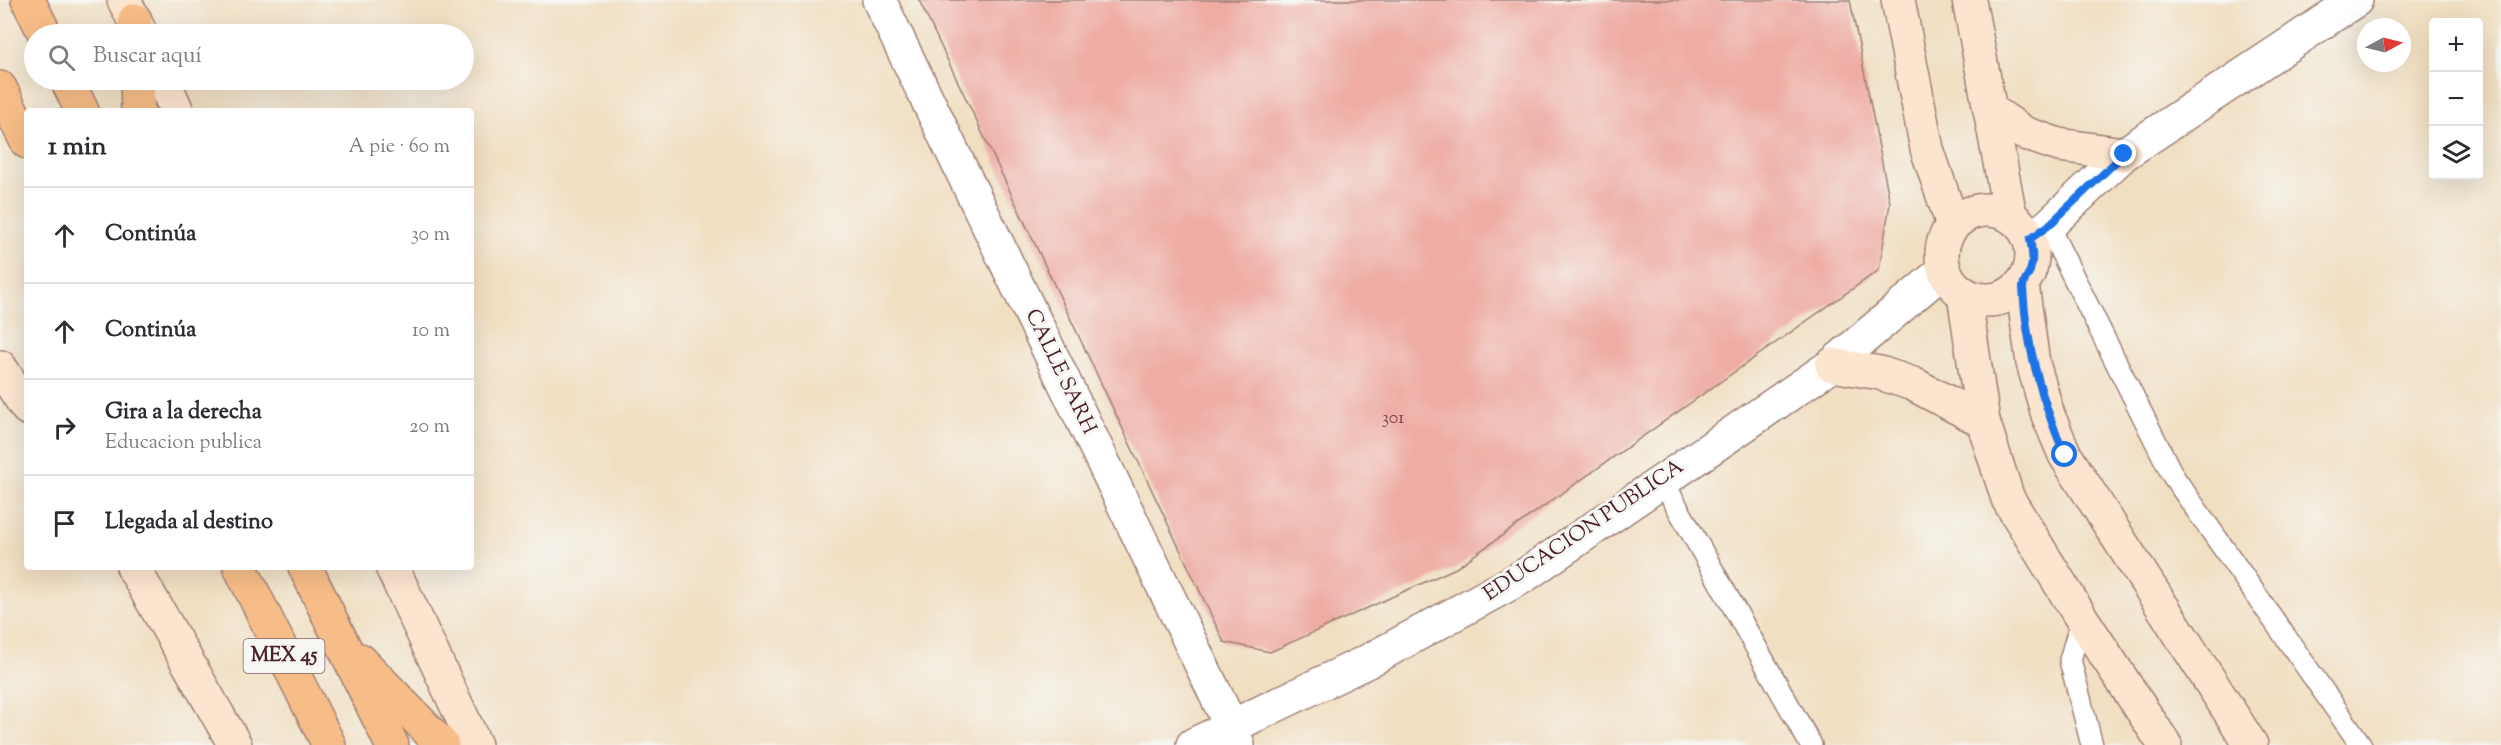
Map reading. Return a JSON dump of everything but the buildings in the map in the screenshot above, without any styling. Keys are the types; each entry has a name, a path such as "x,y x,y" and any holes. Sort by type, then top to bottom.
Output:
{"main road":[{"path":"28,0 40,24"},
{"path":"1898,0 1927,150 1953,225"},
{"path":"1954,282 1979,300 1995,300 2010,294 2022,285 2032,262 2030,226 1992,111 1969,0"},
{"path":"0,88 24,136"},
{"path":"72,90 81,108"},
{"path":"137,90 138,108"},
{"path":"168,90 176,108"},
{"path":"1992,111 2024,133 2059,145 2124,154"},
{"path":"2030,226 1995,210 1980,209 1964,214 1953,225 1945,239 1942,254 1954,282 1983,421 2008,499 2082,619 2165,745"},
{"path":"2022,285 2033,363 2048,415 2065,455 2251,745"},
{"path":"1832,365 1880,373 1913,384 1983,421"},
{"path":"0,367 24,403"},
{"path":"135,570 236,745"},
{"name":"MEX 45","path":"241,570 328,745"},
{"name":"MEX 45","path":"306,570 392,745"},
{"path":"393,570 475,745"},
{"path":"339,637 442,745"}],"street":[{"name":"CALLE SARH","path":"879,0 1234,735"},
{"path":"2030,226 2124,154 2356,0"},
{"name":"EDUCACION PUBLICA","path":"1193,745 1234,735 1524,576 1954,282"}],"lane":[{"path":"2030,226 2173,476 2361,745"},
{"path":"1662,480 1811,745"},
{"path":"2082,619 2070,660 2092,745"}],"route":[{"path":"2065,455 2048,415 2033,363 2022,285 2030,270 2033,255 2030,239 2048,226 2124,154"}]}
